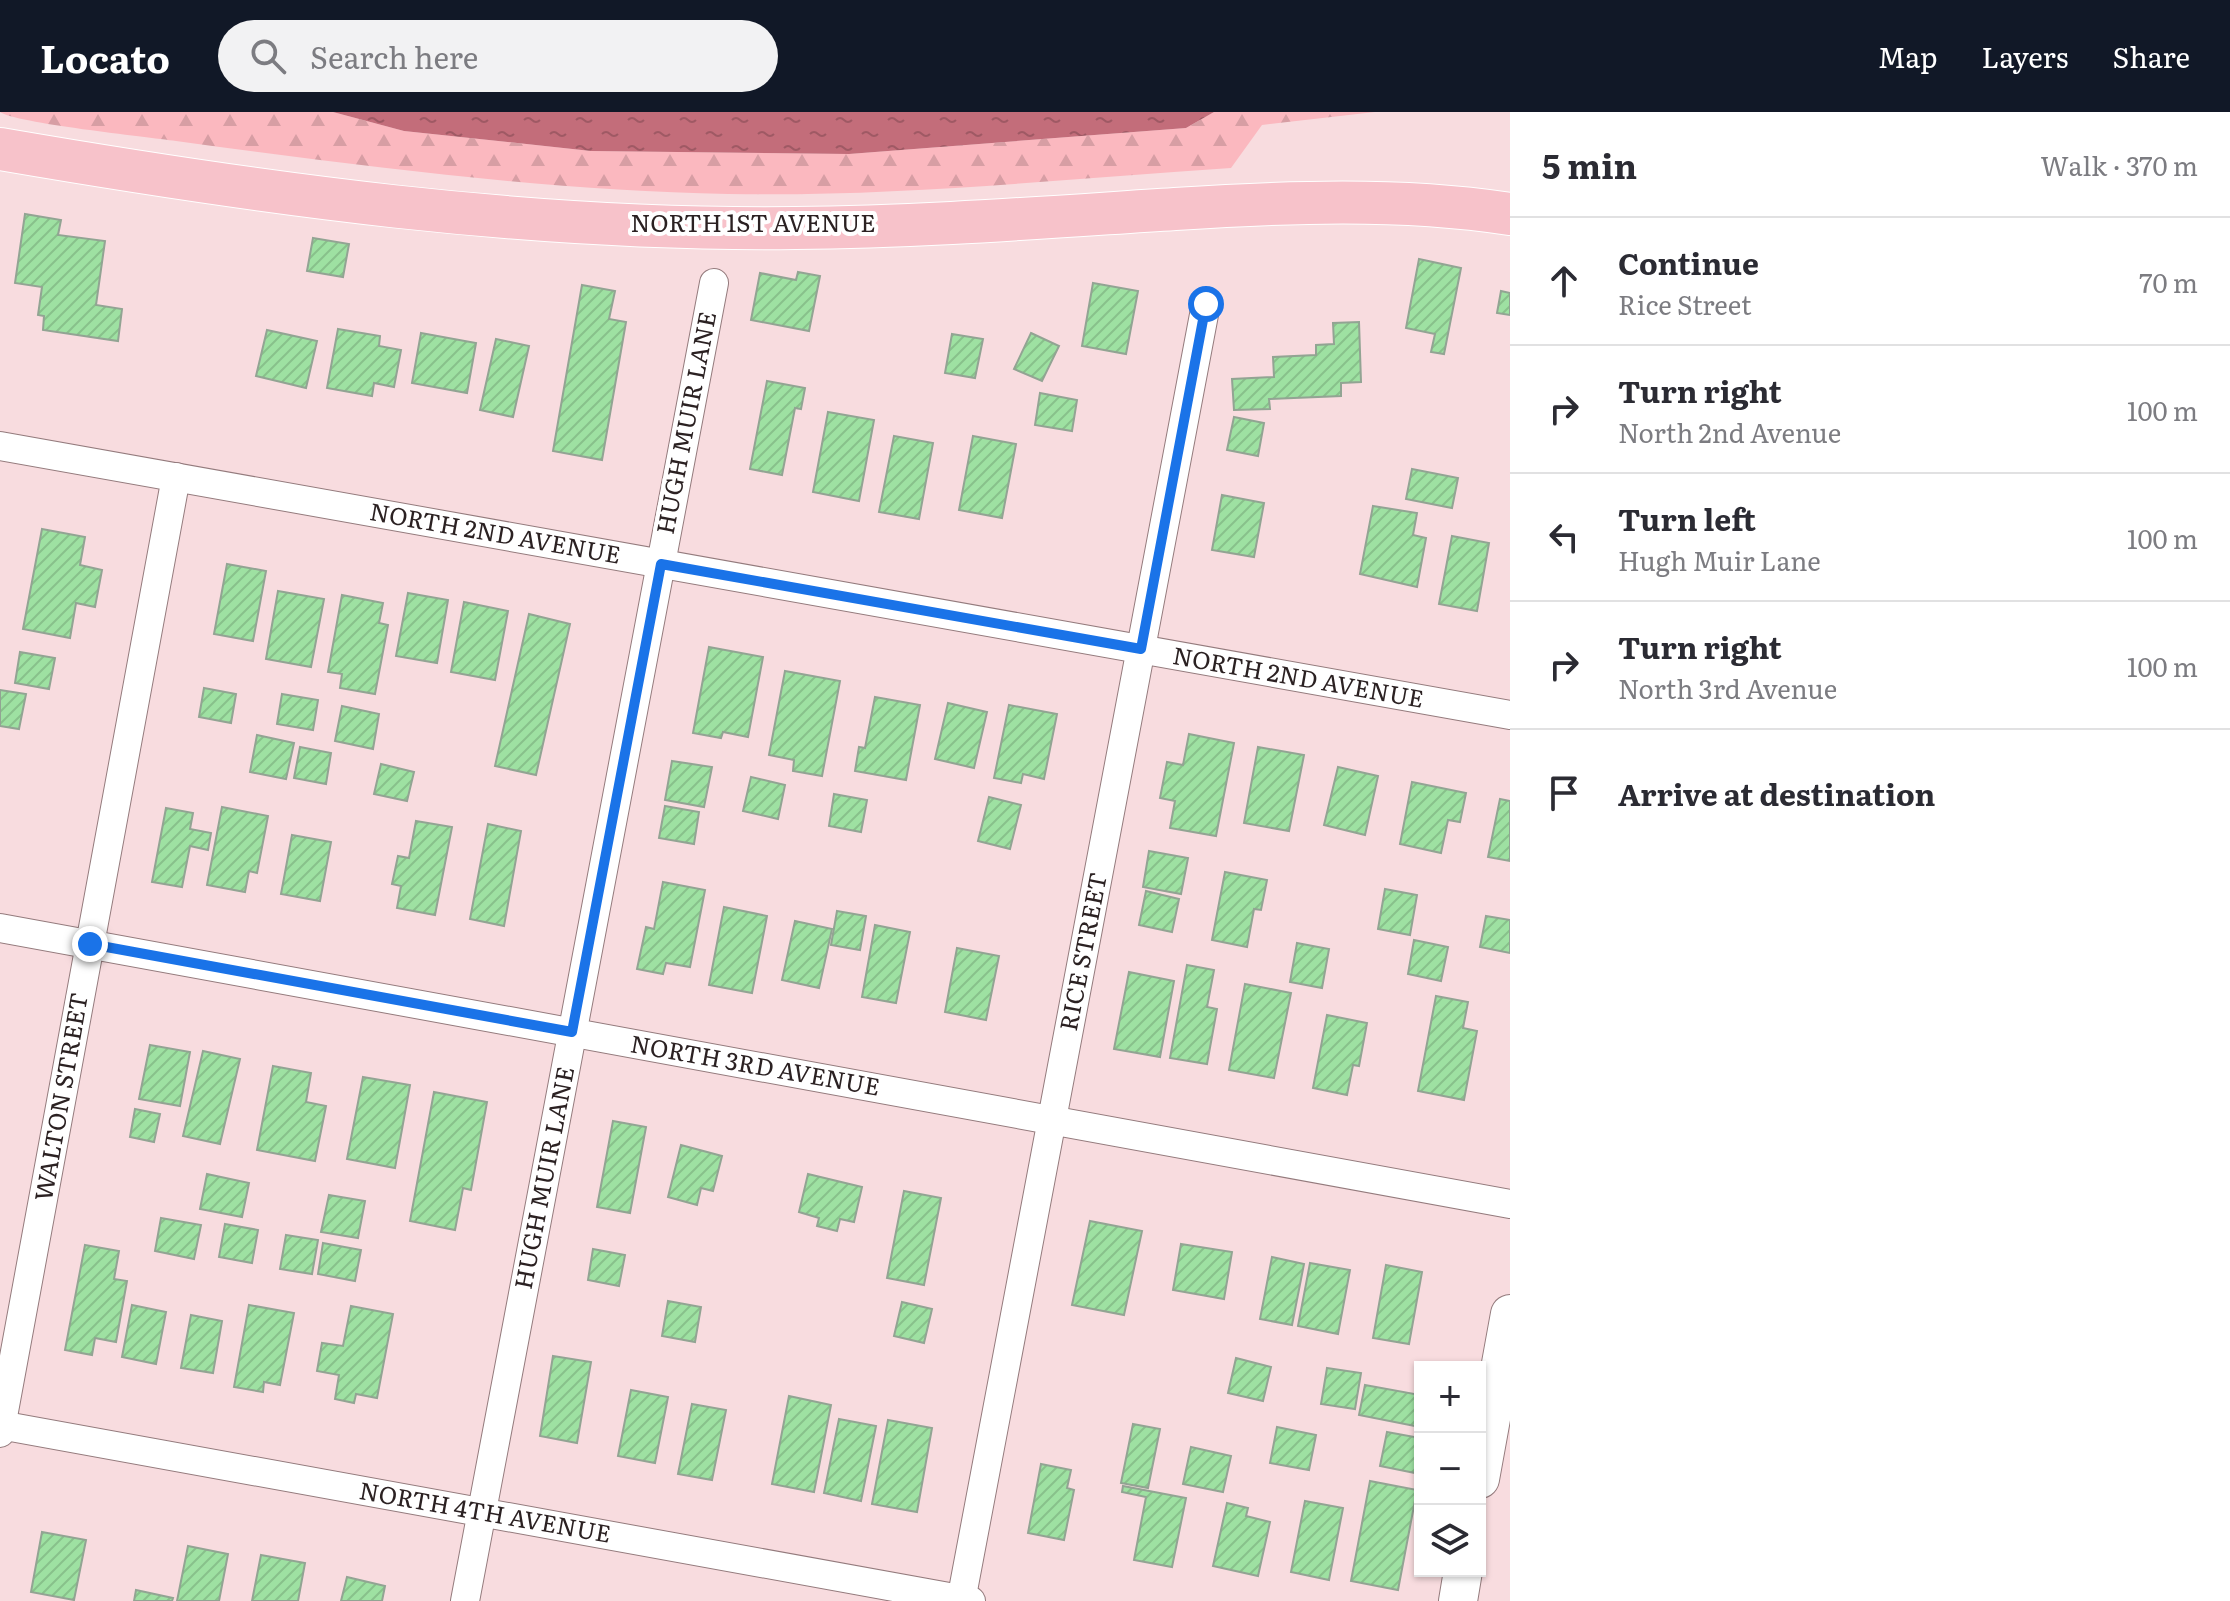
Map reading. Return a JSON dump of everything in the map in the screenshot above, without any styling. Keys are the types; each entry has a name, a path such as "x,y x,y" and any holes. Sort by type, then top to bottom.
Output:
{"main road":[{"name":"NORTH 1ST AVENUE","path":"0,149 340,200 515,218 681,228 828,227 1298,202 1510,214"},
{"path":"1486,1446 1510,1314"},
{"path":"1458,1601 1462,1577"}],"street":[{"name":"HUGH MUIR LANE","path":"465,1601 714,283"},
{"name":"RICE STREET","path":"964,1600 1206,304"},
{"name":"NORTH 2ND AVENUE","path":"0,446 1510,715"},
{"name":"WALTON STREET","path":"0,1427 176,477"},
{"name":"NORTH 3RD AVENUE","path":"0,928 1510,1204"},
{"name":"NORTH 4TH AVENUE","path":"0,1427 964,1600"}],"green space":[{"path":"0,112 333,112 404,131 591,151 849,154 1186,128 1214,112 1375,112 1262,125 1231,168 854,193 728,194 589,188 451,175 83,129 30,121"}],"water":[{"path":"333,112 1214,112 1186,128 849,154 591,151 404,131"}],"building":[{"path":"25,214 61,220 58,235 105,241 96,305 122,309 118,341 43,330 44,316 38,315 42,287 15,283"},
{"path":"313,238 349,244 343,277 307,271"},
{"path":"1419,259 1461,268 1444,354 1431,352 1435,334 1406,328"},
{"path":"798,272 820,276 809,331 751,320 760,273 796,280"},
{"path":"1093,283 1138,291 1126,354 1082,346"},
{"path":"582,285 615,291 609,319 626,322 602,460 553,451"},
{"path":"1501,291 1510,293 1510,315 1497,313"},
{"path":"1359,322 1361,382 1341,383 1341,396 1269,399 1270,409 1234,410 1232,379 1274,377 1273,357 1316,355 1316,345 1334,344 1333,323"},
{"path":"338,329 380,336 379,346 401,350 394,387 374,383 372,396 327,388"},
{"path":"267,330 317,341 306,388 256,376"},
{"path":"421,333 476,343 467,393 412,383"},
{"path":"1031,333 1059,346 1042,381 1014,369"},
{"path":"952,334 983,339 975,378 945,373"},
{"path":"496,339 529,346 513,417 480,410"},
{"path":"767,381 805,388 801,409 795,408 782,475 750,469"},
{"path":"1040,393 1077,400 1072,431 1035,425"},
{"path":"828,412 874,420 859,501 813,492"},
{"path":"1234,417 1264,423 1258,456 1227,450"},
{"path":"894,436 933,443 919,519 879,512"},
{"path":"973,436 1016,444 1002,518 959,510"},
{"path":"1412,469 1458,478 1452,508 1406,499"},
{"path":"1222,495 1264,503 1254,557 1212,550"},
{"path":"1373,506 1417,513 1413,535 1426,538 1417,587 1360,574"},
{"path":"42,529 85,537 80,565 102,570 95,607 76,603 70,638 23,629"},
{"path":"1452,536 1489,543 1477,611 1439,604"},
{"path":"227,564 266,571 253,641 214,634"},
{"path":"278,591 324,599 311,667 266,659"},
{"path":"408,593 448,600 437,663 396,656"},
{"path":"342,595 383,603 379,623 388,625 375,694 340,688 342,674 328,672"},
{"path":"464,602 508,611 495,680 451,672"},
{"path":"529,614 570,624 536,775 495,766"},
{"path":"709,647 763,657 748,737 723,732 721,738 693,733"},
{"path":"20,652 55,658 49,689 15,683"},
{"path":"785,671 840,681 822,776 793,771 794,760 769,755"},
{"path":"204,688 236,694 231,723 199,717"},
{"path":"0,690 26,694 19,729 0,726"},
{"path":"282,694 318,700 313,730 277,724"},
{"path":"875,697 920,705 906,780 855,771 859,747 865,748"},
{"path":"948,703 987,712 974,768 935,759"},
{"path":"1009,705 1057,714 1044,779 1023,774 1021,783 994,778"},
{"path":"342,706 379,714 373,749 335,741"},
{"path":"1189,734 1234,743 1216,836 1170,828 1175,801 1160,798 1167,762 1183,765"},
{"path":"257,735 294,743 286,779 250,772"},
{"path":"300,747 331,753 326,784 294,778"},
{"path":"1258,747 1304,755 1289,831 1244,823"},
{"path":"672,761 712,767 704,807 665,800"},
{"path":"381,764 414,772 407,801 374,794"},
{"path":"1338,767 1378,776 1365,835 1324,825"},
{"path":"751,777 785,785 778,819 743,811"},
{"path":"1412,782 1466,793 1460,822 1448,820 1441,853 1400,844"},
{"path":"834,794 867,800 861,832 829,826"},
{"path":"989,797 1021,805 1010,849 978,841"},
{"path":"1500,799 1510,801 1510,861 1488,857"},
{"path":"665,806 699,812 694,844 659,838"},
{"path":"222,807 268,816 257,873 249,871 245,892 207,885"},
{"path":"166,808 193,813 190,829 211,833 208,850 190,846 182,887 152,882"},
{"path":"416,821 452,827 435,915 397,908 401,886 392,884 398,856 409,858"},
{"path":"488,824 521,831 504,926 470,919"},
{"path":"292,835 331,842 320,901 281,894"},
{"path":"1149,851 1188,858 1181,894 1143,887"},
{"path":"1225,872 1267,880 1261,910 1254,909 1247,947 1212,940"},
{"path":"663,882 705,890 690,967 666,963 663,974 637,969 646,927 654,929"},
{"path":"1385,889 1417,895 1410,935 1378,929"},
{"path":"1146,891 1179,899 1172,932 1139,925"},
{"path":"724,907 767,916 752,993 709,985"},
{"path":"837,911 866,916 860,950 831,945"},
{"path":"1486,916 1510,920 1510,953 1480,947"},
{"path":"795,921 832,929 819,988 782,980"},
{"path":"875,925 910,932 896,1003 862,997"},
{"path":"1414,940 1448,947 1441,981 1408,974"},
{"path":"1297,943 1329,949 1322,988 1290,982"},
{"path":"957,948 999,956 986,1020 945,1012"},
{"path":"1187,965 1214,970 1207,1007 1217,1009 1207,1064 1170,1058"},
{"path":"1129,972 1174,981 1160,1057 1114,1049"},
{"path":"1245,984 1291,993 1274,1078 1229,1070"},
{"path":"1436,996 1468,1002 1463,1028 1477,1031 1464,1100 1418,1091"},
{"path":"1327,1015 1367,1023 1359,1066 1353,1065 1347,1095 1313,1088"},
{"path":"150,1045 190,1052 180,1106 139,1099"},
{"path":"203,1051 240,1059 220,1144 183,1136"},
{"path":"273,1066 311,1073 306,1102 326,1106 315,1161 257,1150"},
{"path":"363,1077 410,1085 395,1168 347,1159"},
{"path":"434,1092 487,1102 471,1190 463,1188 455,1230 410,1221"},
{"path":"135,1109 160,1114 154,1142 130,1137"},
{"path":"613,1121 646,1127 630,1213 597,1207"},
{"path":"681,1145 722,1156 713,1191 701,1188 697,1205 668,1197"},
{"path":"207,1174 249,1183 242,1217 200,1209"},
{"path":"808,1174 862,1187 854,1222 840,1219 837,1231 817,1226 819,1218 799,1212"},
{"path":"904,1191 941,1198 924,1285 887,1278"},
{"path":"329,1195 365,1201 358,1238 321,1232"},
{"path":"161,1218 201,1225 194,1259 155,1251"},
{"path":"1090,1221 1142,1231 1124,1315 1072,1305"},
{"path":"225,1224 258,1230 252,1263 219,1257"},
{"path":"286,1235 318,1240 312,1274 280,1269"},
{"path":"323,1243 361,1250 355,1281 318,1274"},
{"path":"1181,1244 1232,1252 1224,1299 1173,1290"},
{"path":"85,1245 119,1251 114,1279 127,1281 116,1342 95,1338 92,1355 65,1350"},
{"path":"593,1249 625,1255 619,1286 588,1280"},
{"path":"1272,1257 1304,1264 1292,1325 1260,1319"},
{"path":"1310,1263 1350,1270 1338,1334 1298,1326"},
{"path":"1386,1265 1422,1272 1409,1344 1373,1338"},
{"path":"668,1301 701,1307 695,1342 662,1336"},
{"path":"902,1302 932,1309 924,1343 894,1336"},
{"path":"132,1305 166,1312 156,1364 122,1357"},
{"path":"249,1305 294,1313 280,1385 264,1382 263,1392 234,1387"},
{"path":"351,1306 393,1314 377,1398 356,1394 354,1403 335,1399 339,1375 317,1371 322,1343 343,1346"},
{"path":"191,1315 222,1321 213,1373 181,1368"},
{"path":"553,1356 591,1362 577,1443 540,1436"},
{"path":"1236,1358 1271,1367 1263,1401 1228,1393"},
{"path":"1327,1368 1361,1373 1355,1409 1321,1404"},
{"path":"1365,1385 1414,1394 1414,1426 1359,1415"},
{"path":"631,1390 668,1397 655,1463 618,1456"},
{"path":"789,1396 831,1405 814,1492 772,1484"},
{"path":"692,1404 726,1410 712,1480 678,1474"},
{"path":"839,1419 876,1426 861,1501 824,1493"},
{"path":"888,1420 932,1428 917,1512 872,1504"},
{"path":"1133,1424 1160,1429 1148,1488 1121,1483"},
{"path":"1277,1427 1316,1435 1309,1470 1270,1463"},
{"path":"1387,1432 1414,1437 1414,1473 1380,1466"},
{"path":"1191,1447 1231,1456 1223,1492 1183,1484"},
{"path":"1041,1464 1071,1470 1067,1488 1074,1490 1064,1540 1028,1533"},
{"path":"1370,1481 1414,1489 1414,1506 1398,1590 1351,1581"},
{"path":"1123,1486 1186,1498 1172,1567 1134,1560 1146,1497 1122,1492"},
{"path":"1305,1501 1343,1508 1329,1580 1291,1572"},
{"path":"1227,1503 1248,1508 1246,1516 1270,1522 1258,1576 1213,1566"},
{"path":"42,1532 86,1540 74,1600 31,1592"},
{"path":"188,1546 228,1554 219,1601 177,1601"},
{"path":"261,1555 305,1563 298,1601 252,1601"},
{"path":"347,1577 385,1586 382,1601 341,1601"},
{"path":"136,1590 173,1598 172,1601 134,1601"}],"route":[{"path":"90,944 572,1032 661,564 1141,649 1206,304"}]}
